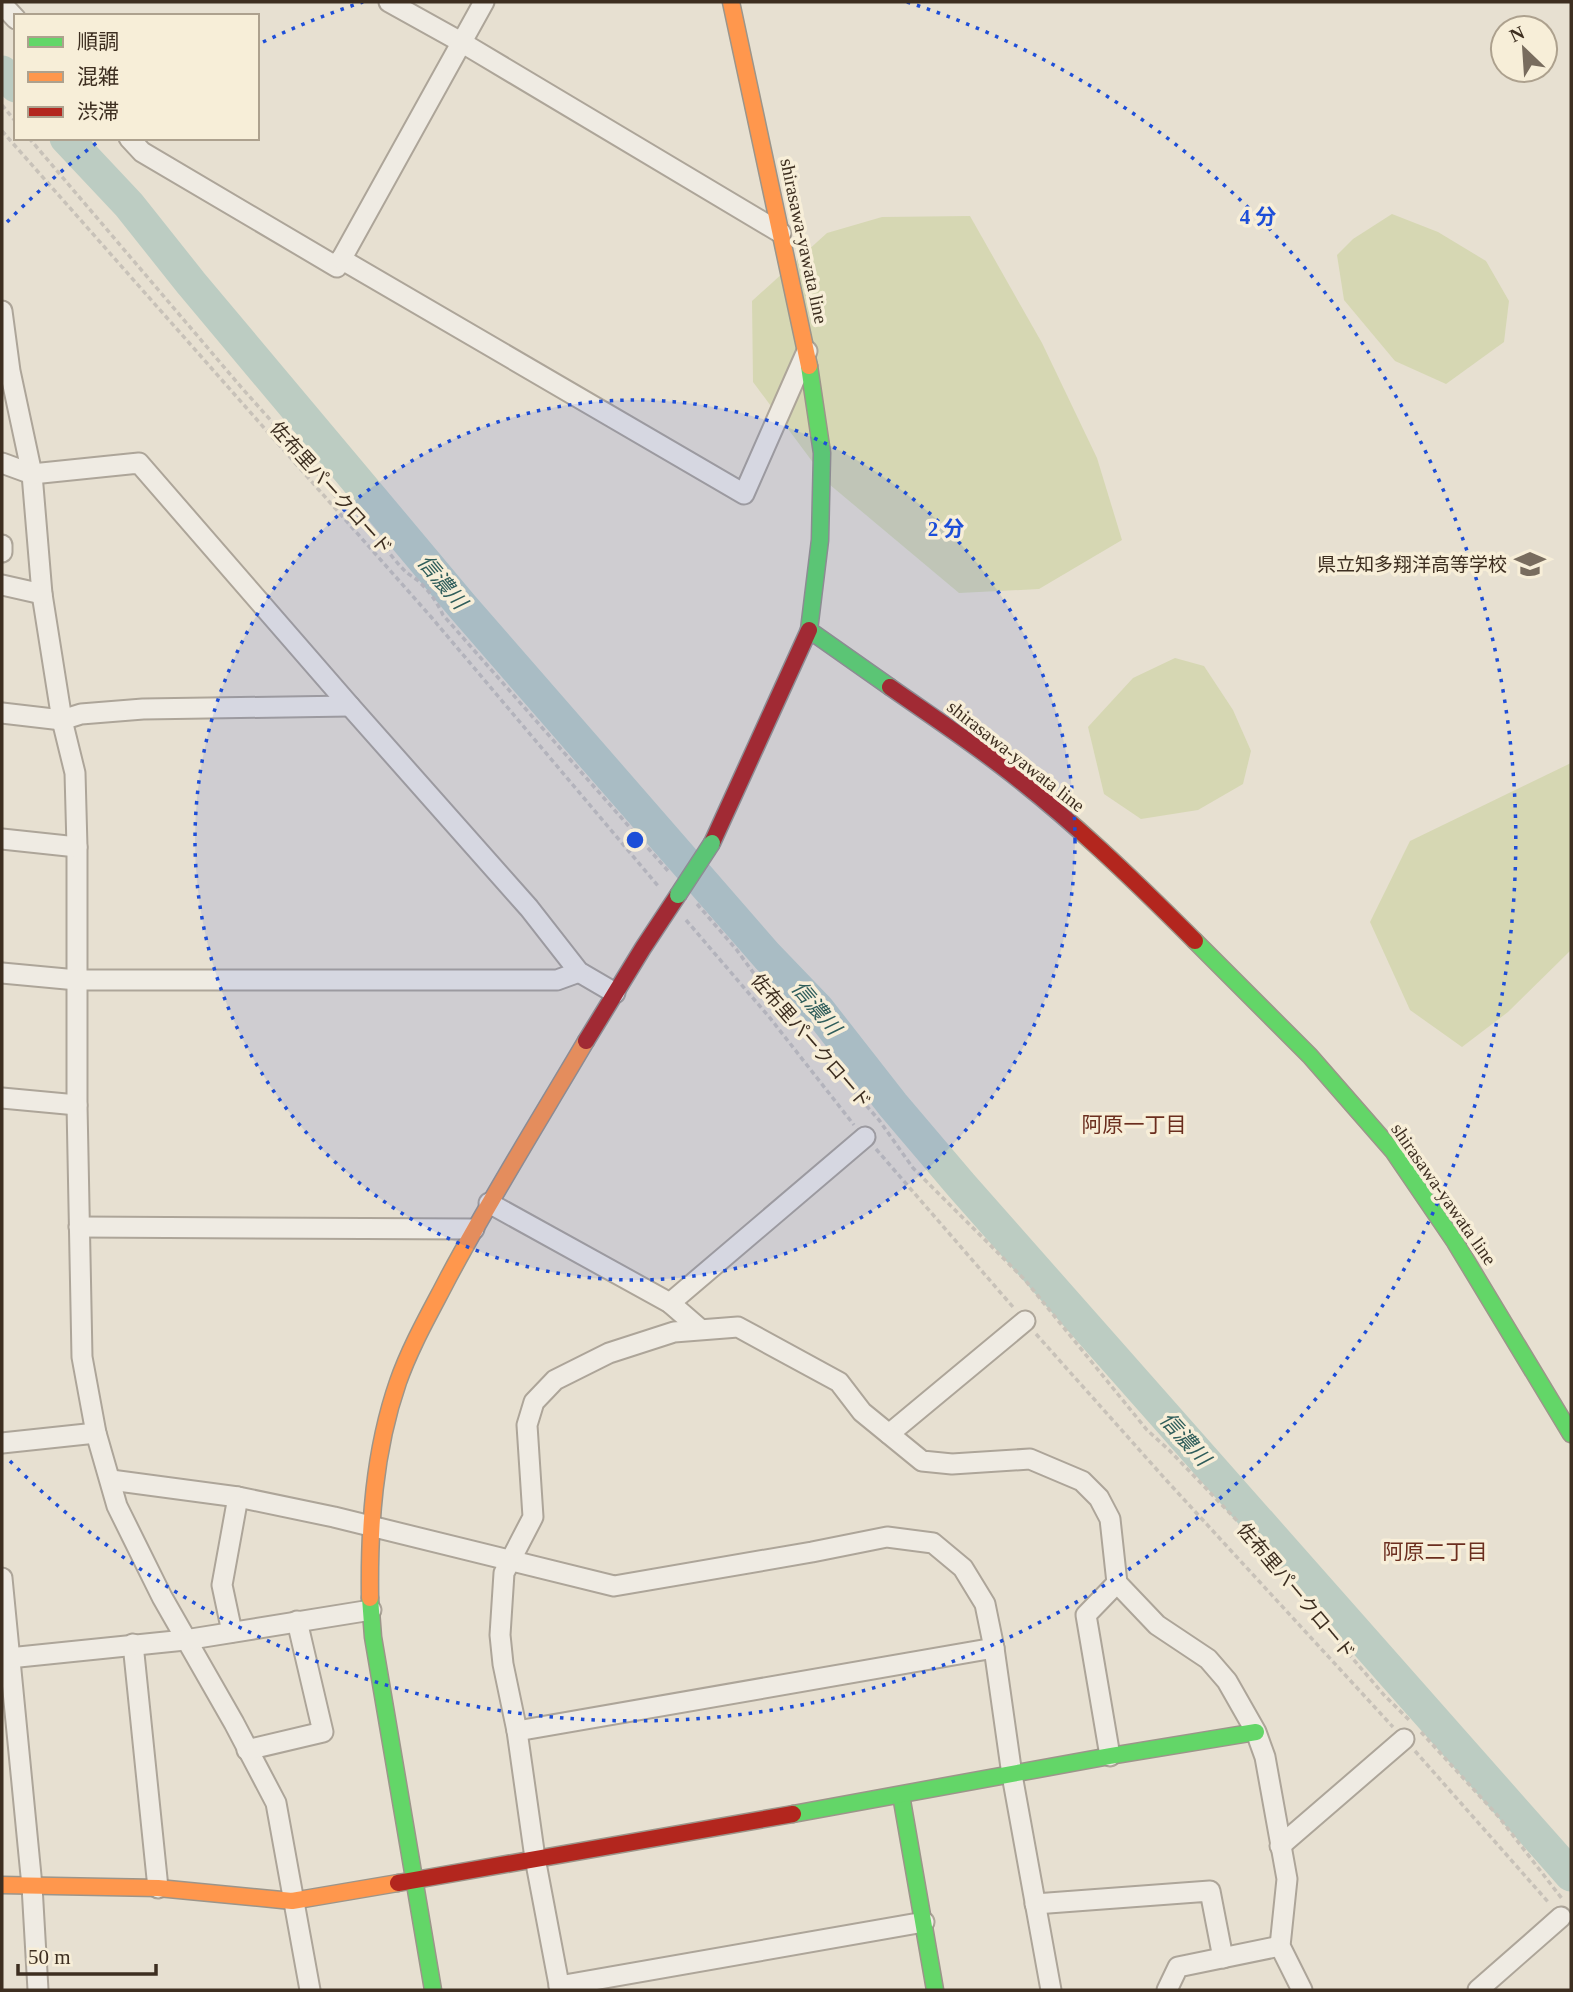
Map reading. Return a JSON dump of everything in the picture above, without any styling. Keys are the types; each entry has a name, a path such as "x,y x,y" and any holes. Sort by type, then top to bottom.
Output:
{"street":[{"path":"389,2 781,233"},
{"path":"131,140 142,152 337,267 484,2"},
{"name":"shirasawa-yawata line","path":"731,2 807,351 822,453 820,540 809,630 999,764 1034,792 1146,892 1310,1056 1393,1151 1455,1242 1571,1434"},
{"path":"2,4 14,17"},
{"path":"341,259 744,494 807,351"},
{"path":"2,311 5,360 32,474 42,594 62,720 75,773 82,1357 96,1433 117,1506 185,1640 276,1803 310,1990"},
{"path":"2,463 32,474 139,463 520,898 579,972 615,993"},
{"path":"2,545 2,552"},
{"path":"2,585 42,594"},
{"path":"433,1990 413,1881 371,1610 371,1527 378,1467 393,1401 410,1351 474,1229 615,993 681,899 712,842 809,630"},
{"path":"2,713 62,720 81,714 143,709 350,706"},
{"path":"2,839 77,847"},
{"path":"2,973 77,980 557,980 579,972"},
{"path":"2,1098 77,1105"},
{"path":"670,1303 865,1137"},
{"path":"489,1203 670,1303 700,1329"},
{"path":"79,1227 474,1229"},
{"path":"889,1434 1025,1321"},
{"path":"924,1922 559,1988 535,1858 500,1635 504,1573 533,1517 527,1424 534,1402 555,1380 609,1353 674,1332 738,1327 839,1382 862,1412 922,1461 952,1464 1030,1459 1082,1480 1099,1498 1110,1519 1117,1583 1157,1625 1208,1659 1227,1681 1256,1732 1265,1757 1287,1879 1280,1946 1302,1990"},
{"path":"2,1443 96,1433"},
{"path":"111,1480 238,1497 614,1586 887,1537 933,1543 963,1568 985,1604 1012,1775 1051,1990"},
{"path":"232,1632 222,1585 238,1497"},
{"path":"2,1578 32,1886 38,1990"},
{"path":"1110,1756 1086,1615 1117,1583"},
{"path":"9,1658 185,1640 371,1610"},
{"path":"247,1750 323,1732 298,1620"},
{"path":"133,1644 158,1888"},
{"path":"517,1731 994,1648"},
{"path":"2,1885 158,1888 292,1900 1256,1732"},
{"path":"1280,1846 1404,1740"},
{"path":"901,1795 935,1990"},
{"path":"1035,1904 1210,1891 1223,1958"},
{"path":"1478,1990 1565,1912"},
{"path":"1167,1990 1178,1967 1280,1946"}],"path":[{"path":"2,105 14,120"},
{"path":"2,131 681,899 770,1018 865,1137 1025,1321 1167,1481 1565,1912"},
{"name":"佐布里パークロード","path":"31,140 241,387 292,441 348,510 378,539 405,572 418,580 438,603 443,615 675,878"},
{"name":"佐布里パークロード","path":"681,899 736,948 755,978 879,1120 913,1168 1025,1280 1147,1430 1273,1558 1331,1633 1384,1695 1425,1735 1498,1816 1565,1912"}],"green space":[{"path":"1392,214 1438,232 1486,261 1509,301 1504,342 1446,384 1395,361 1344,300 1337,255 1353,239"},
{"path":"970,216 1042,343 1097,458 1122,540 1039,589 959,593 829,484 753,382 752,301 827,233 882,217"},
{"path":"1175,658 1204,666 1233,710 1251,751 1243,784 1198,810 1141,819 1104,794 1088,727 1133,678"},
{"path":"1571,763 1571,950 1508,1012 1462,1047 1410,1010 1370,922 1410,841"}],"waterway":[{"name":"信濃川","path":"2,72 14,84"},
{"name":"信濃川","path":"68,140 129,205 191,283 462,606 767,956 818,1009 893,1105 961,1185 1571,1875"}],"traffic: fast":[{"path":"809,366 822,453 820,540 809,630 890,687"},
{"path":"678,895 712,843"},
{"path":"1195,941 1310,1056 1393,1151 1455,1242 1571,1434"},
{"path":"370,1598 373,1637 433,1990"},
{"path":"793,1814 1256,1732"},
{"path":"901,1795 935,1990"}],"traffic: slow":[{"path":"731,2 809,366"},
{"path":"370,1598 372,1516 378,1462 390,1408 403,1368 465,1246 586,1041"},
{"path":"2,1885 158,1888 292,1901 398,1883"}],"traffic: jam":[{"path":"712,843 809,630"},
{"path":"890,687 1026,785 1125,872 1195,941"},
{"path":"586,1041 678,895"},
{"path":"398,1883 793,1814"}],"place":[{"name":"県立知多翔洋高等学校","path":"1530,564"}],"district":[{"name":"阿原一丁目","path":"1134,1125"},
{"name":"阿原二丁目","path":"1435,1552"}]}
